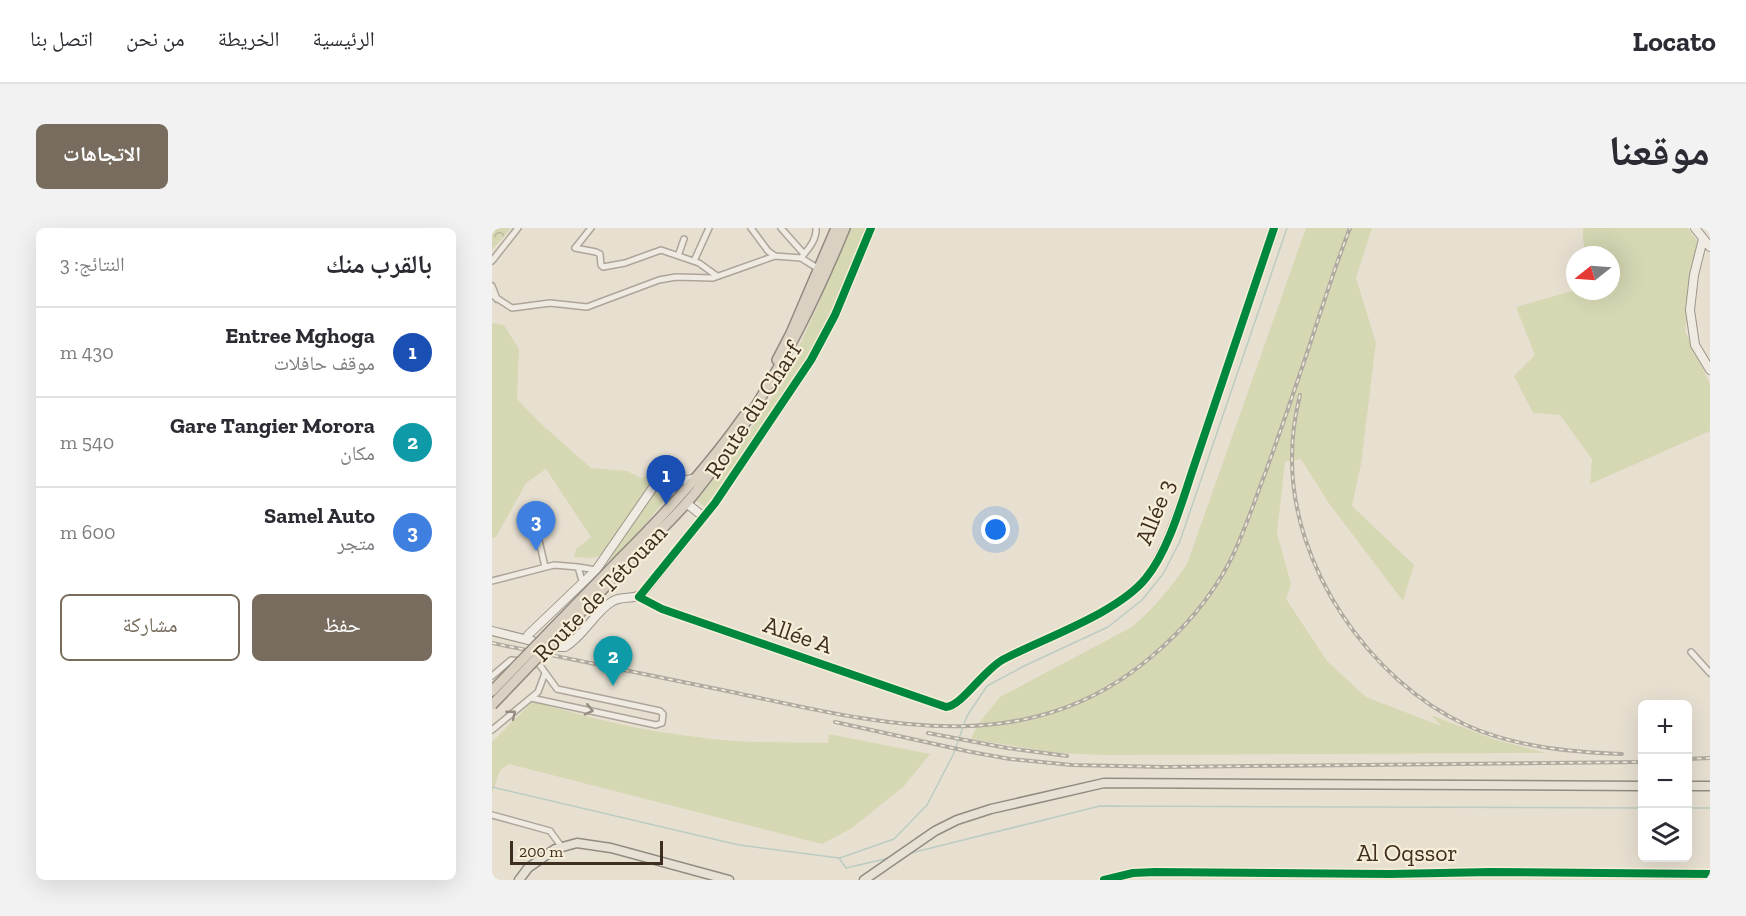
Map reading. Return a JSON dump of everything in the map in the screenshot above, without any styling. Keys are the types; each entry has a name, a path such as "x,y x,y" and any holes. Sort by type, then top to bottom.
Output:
{"highway":[{"name":"Route de Tétouan","path":"492,705 672,508 730,435 771,372 791,333 836,228"},
{"name":"Route de Tétouan","path":"492,691 686,503 742,429 788,353 845,228"}],"main road":[{"path":"864,880 935,831 957,820 1070,790 1119,782 1638,786"},
{"path":"1692,786 1710,786"},
{"path":"519,880 528,868 561,846 577,843 611,848 729,880"}],"street":[{"path":"492,261 518,228"},
{"path":"591,228 575,248 600,254 603,267 643,258 657,251 694,261 717,276"},
{"path":"694,261 709,228"},
{"path":"781,228 802,256 819,269"},
{"path":"492,286 496,291 495,297 507,306 518,308 550,303 587,307 659,280 676,277 701,279 717,276 775,256 802,256 811,246 816,228"},
{"name":"Route du Charf","path":"639,597 704,517 811,360 835,315 871,228"},
{"name":"Allée 3","path":"945,707 952,707 958,703 996,663 1112,606 1146,578 1166,541 1185,491 1274,228"},
{"path":"1695,228 1710,247"},
{"path":"754,229 768,251 775,256"},
{"path":"678,256 684,239"},
{"path":"1703,239 1694,275 1690,310 1695,345 1710,370"},
{"path":"527,639 528,635 596,570 650,491 665,480 685,481 696,478"},
{"path":"665,480 674,483 678,489 672,508"},
{"path":"686,503 704,517"},
{"path":"535,523 545,567"},
{"path":"492,581 558,564 596,570"},
{"path":"578,567 583,584"},
{"path":"492,631 556,647 565,647 614,600 639,597"},
{"name":"Allée A","path":"639,597 662,609 945,707"},
{"path":"1691,652 1710,673"},
{"path":"492,676 512,659 539,664 557,689 557,703"},
{"path":"492,730 531,698 541,687 545,673"},
{"path":"531,698 656,726 662,723 663,714 660,711 557,689"},
{"path":"492,815 550,831 561,846"},
{"name":"Al Oqssor","path":"1104,880 1123,878 1133,873 1155,872 1358,877 1547,872 1635,877 1710,874"}],"green space":[{"path":"492,228 511,228 492,250"},
{"path":"850,228 868,228 819,337 785,393 705,507 697,501 775,392 806,332"},
{"path":"1306,228 1372,228 1356,278 1376,343 1361,464 1352,506 1414,565 1403,601 1328,502 1301,459 1285,462 1277,533 1291,584 1286,599 1327,661 1366,697 1441,726 1431,715 1493,739 1546,753 1105,755 1058,753 971,739 978,724 1000,697 1132,627 1162,597 1187,564"},
{"path":"1583,228 1688,228 1697,241 1685,331 1710,384 1710,431 1590,484 1592,459 1560,415 1533,413 1514,376 1535,355 1516,307 1566,293 1566,300 1620,300 1620,246 1584,246"},
{"path":"492,323 504,325 519,349 517,399 539,422 591,468 627,471 641,478 663,469 668,473 673,490 614,562 602,555 593,558 574,557 576,549 591,537 546,469 526,483 496,537 492,538"},
{"path":"533,701 608,722 685,736 748,742 828,743 829,734 930,754 904,786 852,828 822,844 509,764 500,770 492,794 492,742"}],"waterway":[{"path":"840,858 894,839 927,805 953,755 967,716 987,686 1108,627 1142,600 1163,574 1180,541 1287,228"},
{"path":"492,787 739,845 839,858 846,868 889,858"},
{"path":"911,853 1100,806 1638,808"},
{"path":"1692,808 1710,808"}],"railway":[{"path":"492,643 841,715 895,723 949,726 1001,723 1053,712 1103,690 1151,657 1174,636 1204,602 1229,563 1266,471 1350,228"},
{"path":"1300,395 1294,426 1292,457 1295,498 1305,539 1321,578 1342,615 1368,649 1398,679 1431,705 1466,725 1503,739 1542,747 1622,754"},
{"path":"835,722 971,752 1010,759 1072,765 1164,767 1638,762"},
{"path":"928,733 1007,748 1067,756"},
{"path":"1692,759 1710,758"}],"cycle path":[{"path":"871,228 835,315 811,360 715,503 639,597 662,609 946,707 959,700 1004,659 1080,624 1118,602 1134,591 1154,567 1162,554 1180,509 1274,228"},
{"path":"1104,880 1133,873 1155,872 1710,874"}],"place":[{"name":"Entree Mghoga","path":"666,505"},
{"name":"Samel Auto","path":"536,551"},
{"name":"Gare Tangier Morora","path":"613,686"}]}
